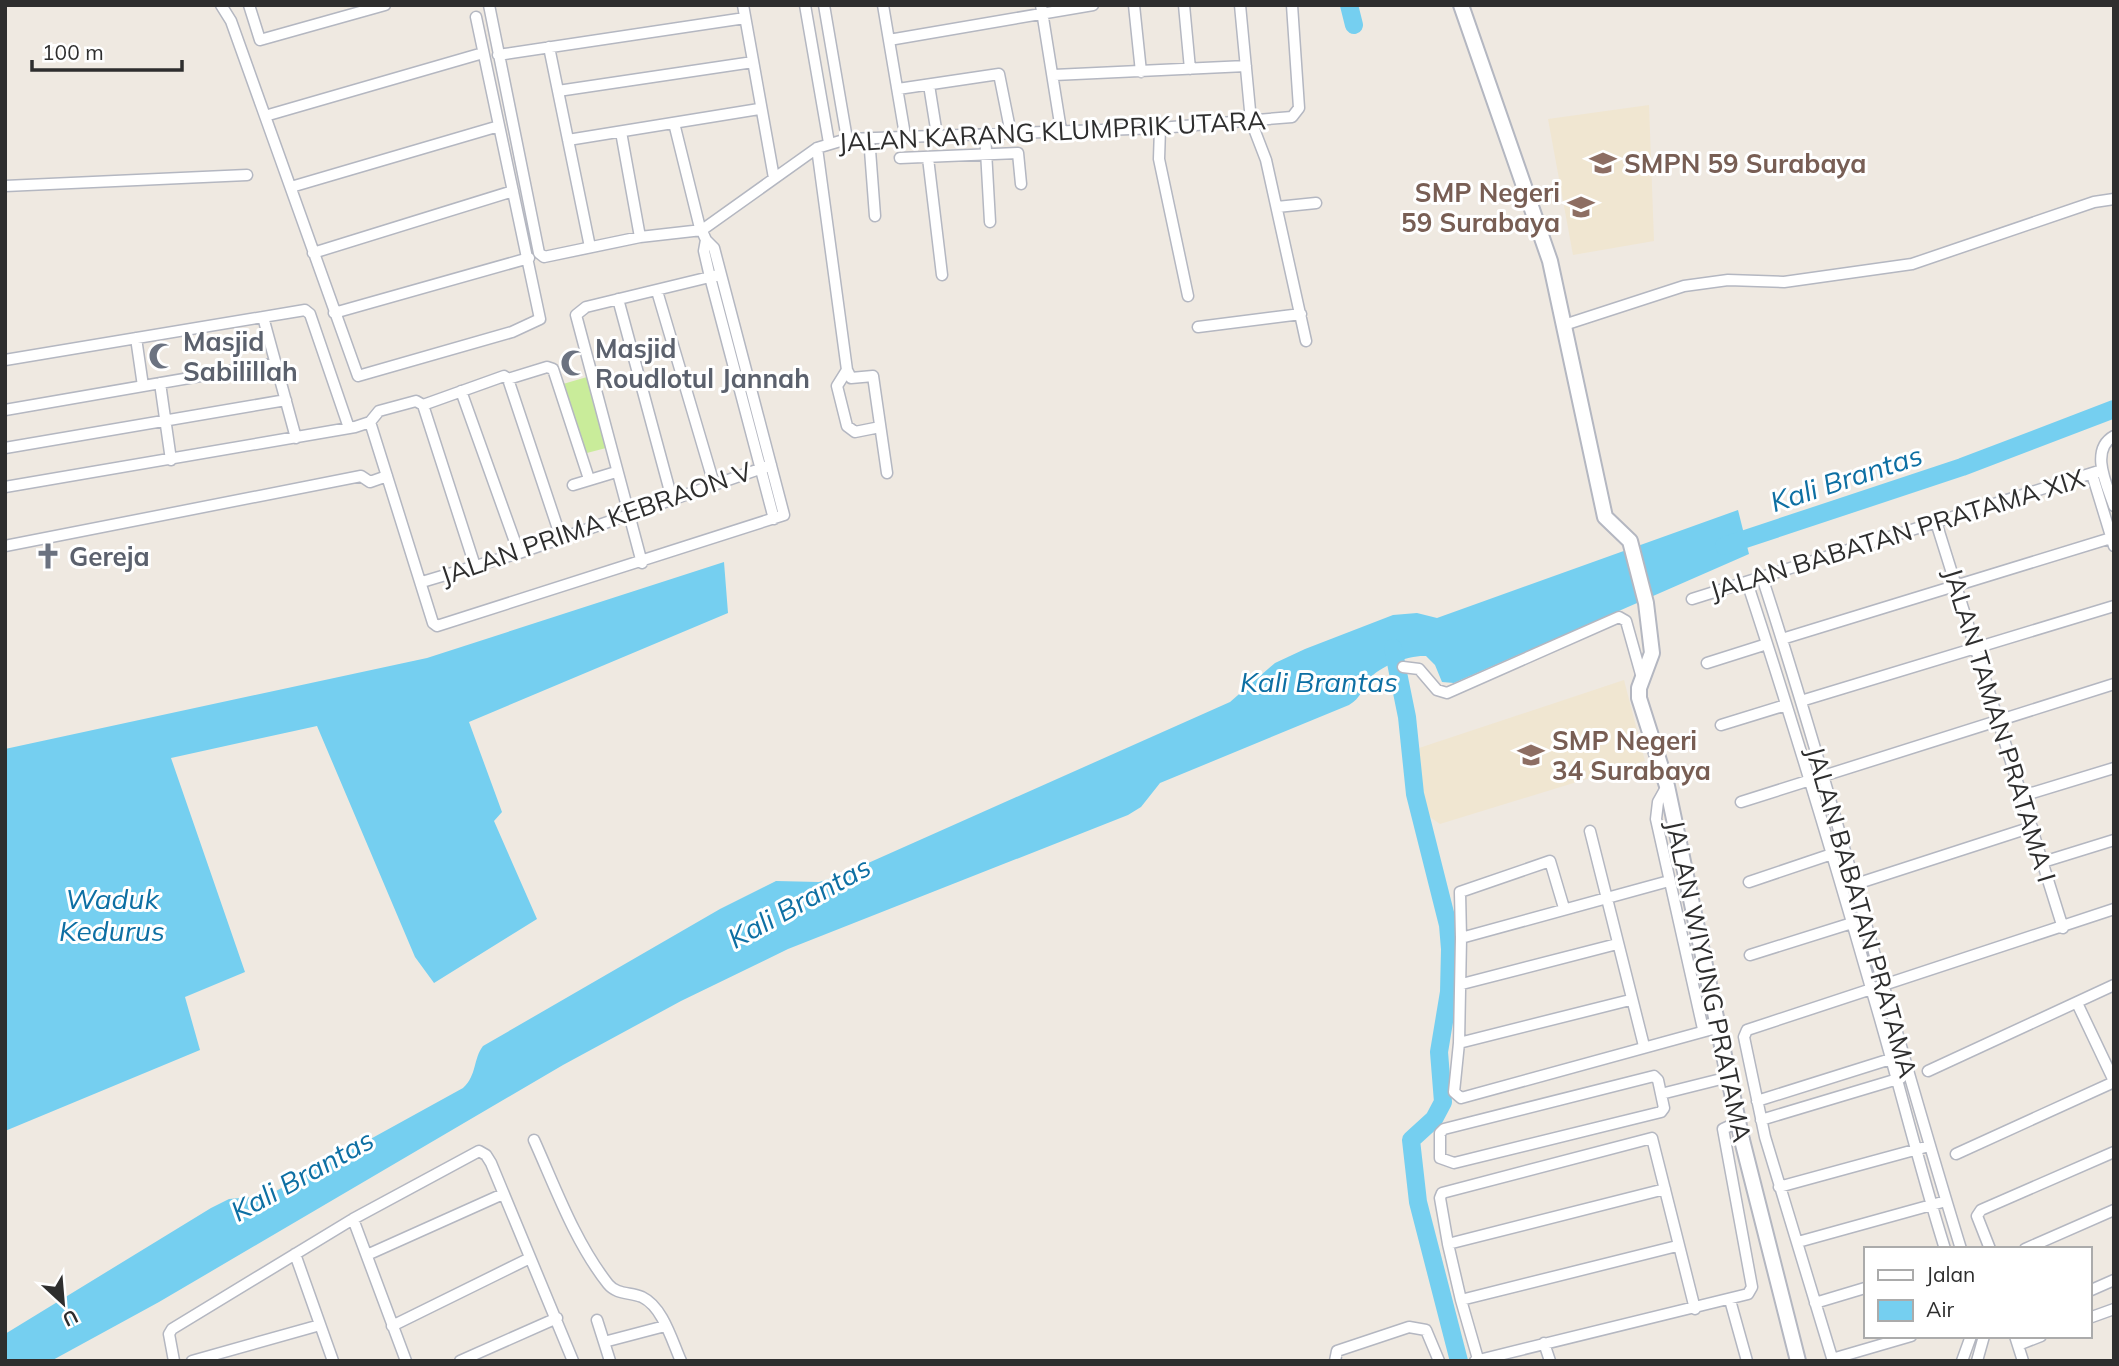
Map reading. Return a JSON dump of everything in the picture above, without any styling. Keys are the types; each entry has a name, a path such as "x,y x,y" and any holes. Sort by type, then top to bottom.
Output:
{"street":[{"path":"221,5 231,21 356,376 513,332 536,322 540,316 534,255 489,5"},
{"path":"249,5 260,40 385,5"},
{"path":"743,5 759,109 774,178"},
{"path":"805,5 829,143"},
{"path":"824,5 847,139"},
{"path":"883,5 905,135"},
{"path":"889,40 1042,9 1093,5"},
{"path":"1134,5 1141,72"},
{"path":"1184,5 1190,69"},
{"path":"1240,5 1251,121 1277,207 1306,341"},
{"name":"JALAN KARANG KLUMPRIK UTARA","path":"334,313 534,255 544,257 640,237 704,235 774,178 818,153 829,143 847,139 870,147 905,135 937,135 985,145 1011,134 1061,130 1160,131 1292,117 1299,108 1292,5"},
{"path":"1461,5 1539,223 1564,325 1684,286 1728,280 1784,282 1912,264 2094,202 2114,199"},
{"path":"1042,9 1061,130"},
{"path":"476,17 513,191 534,255"},
{"path":"498,55 745,18"},
{"path":"549,47 590,247"},
{"path":"265,116 483,54"},
{"path":"558,91 753,62"},
{"path":"1054,75 1246,66"},
{"path":"898,89 999,74 1011,134"},
{"path":"929,85 937,135"},
{"path":"568,141 759,109"},
{"path":"674,123 704,235 714,248 714,276 774,519"},
{"path":"291,187 499,125"},
{"path":"1160,131 1160,149 1188,296"},
{"path":"621,132 640,237"},
{"path":"985,145 990,222"},
{"path":"900,158 929,158 985,145 1019,153 1021,184"},
{"path":"870,147 875,216"},
{"path":"818,153 847,370 851,379 873,375 887,473"},
{"path":"929,158 942,275"},
{"path":"5,186 247,175"},
{"path":"313,253 513,191"},
{"path":"1277,207 1315,203"},
{"path":"642,563 576,315 586,307 714,276"},
{"path":"5,360 305,310 310,314 359,425 422,582 433,624 443,626 774,519 785,512 714,276"},
{"path":"657,291 715,484"},
{"path":"618,299 672,499"},
{"path":"1198,327 1301,314"},
{"path":"263,317 296,439"},
{"name":"JALAN WIYUNG PRATAMA","path":"1564,325 1605,517 1630,541 1646,603 1652,653 1642,680 1639,698 1667,786 1738,1122 1798,1361"},
{"path":"136,338 144,386"},
{"path":"5,410 275,363"},
{"path":"508,379 547,367 553,369 589,479"},
{"path":"847,370 837,386 847,426 856,432 880,427"},
{"path":"423,405 505,376 561,538"},
{"path":"160,383 172,460"},
{"path":"461,391 519,553"},
{"path":"5,448 286,400"},
{"path":"5,487 296,439 359,425 379,411 416,401 423,405 475,566"},
{"path":"2101,506 2113,503 2102,470 2103,446 2114,436"},
{"name":"JALAN PRIMA KEBRAON V","path":"422,582 519,553 771,465"},
{"name":"JALAN BABATAN PRATAMA XIX","path":"1692,599 2102,470"},
{"path":"573,485 616,472"},
{"path":"1782,639 2113,542 2091,474"},
{"path":"5,546 361,476 380,478"},
{"name":"JALAN TAMAN PRATAMA I","path":"1936,522 2063,928"},
{"name":"JALAN BABATAN PRATAMA","path":"1762,577 1856,884 1908,1076 1960,1247"},
{"name":"JALAN BABATAN PRATAMA","path":"1747,582 1832,854 1872,989 1913,1150 1944,1247"},
{"path":"1801,701 2114,606"},
{"path":"1403,667 1419,669 1437,690 1447,693 1619,617 1626,621 1642,680"},
{"path":"1707,663 1768,644"},
{"path":"1741,802 2114,684"},
{"path":"1721,725 1786,705"},
{"path":"2022,796 2114,768"},
{"path":"1667,786 1658,802 1656,819 1703,1029"},
{"path":"1856,884 2032,827"},
{"path":"1590,831 1630,1000 1644,1046"},
{"path":"2043,862 2114,840"},
{"path":"1749,882 1832,854"},
{"path":"1564,908 1550,862 1460,892 1462,984 1454,1092 1461,1098 1703,1029 1720,1027"},
{"path":"1461,938 1670,881"},
{"path":"1872,989 2114,909"},
{"path":"1750,955 1852,923"},
{"path":"1462,984 1617,944"},
{"path":"1928,1071 2114,985"},
{"name":"JALAN WIYUNG PRATAMA","path":"1833,1360 1779,1187 1744,1037 1755,1025 1872,989"},
{"path":"1459,1043 1630,1000"},
{"path":"1956,1154 2114,1081 2077,1003"},
{"path":"1757,1101 1903,1056"},
{"path":"1654,1076 1661,1094 1664,1108 1661,1112 1454,1163 1440,1158 1440,1133 1447,1128 1654,1076"},
{"path":"1761,1119 1908,1076"},
{"path":"1661,1094 1729,1077"},
{"path":"1695,1309 1652,1138 1443,1193 1440,1198 1448,1244 1476,1360 1695,1309 1748,1294 1752,1287 1723,1129 1738,1122"},
{"path":"534,1140 577,1236 599,1272 616,1291 648,1300 665,1326 681,1361"},
{"path":"1779,1187 1929,1146"},
{"path":"174,1361 172,1329 353,1219 475,1152 482,1152 489,1158 573,1361"},
{"path":"1989,1247 1977,1216 1984,1209 2114,1152"},
{"path":"1448,1244 1665,1189"},
{"path":"368,1255 503,1194"},
{"path":"1798,1241 1946,1201"},
{"path":"2039,1246 2114,1210"},
{"path":"353,1219 406,1361"},
{"path":"1461,1300 1677,1246"},
{"path":"295,1254 333,1361"},
{"path":"392,1326 530,1258"},
{"path":"2091,1290 2114,1280"},
{"path":"1815,1303 1864,1288"},
{"path":"1730,1300 1747,1361"},
{"path":"2091,1317 2114,1309"},
{"path":"460,1361 557,1318"},
{"path":"597,1320 610,1361"},
{"path":"192,1361 320,1325"},
{"path":"604,1342 665,1326"},
{"path":"1335,1361 1337,1351 1409,1327 1426,1330 1439,1361"},
{"path":"1833,1360 1904,1338"},
{"path":"1962,1361 1970,1338"},
{"path":"1977,1361 1983,1338"},
{"path":"2016,1341 2023,1361"},
{"path":"1544,1343 1550,1361"}],"shaded area":[{"name":"SMPN 59 Surabaya","path":"1649,105 1654,241 1573,255 1548,119"},
{"name":"SMP Negeri 34 Surabaya","path":"1624,680 1645,761 1440,824 1424,813 1419,794 1419,748"}],"green space":[{"path":"587,377 606,448 583,454 563,384"}],"water":[{"name":"Kali Brantas","path":"1738,510 1749,554 1454,683 1442,682 1435,665 1426,656 1395,662 1374,674 1359,696 1349,705 1160,783 1141,807 1128,815 788,949 681,1001 563,1065 159,1302 51,1361 5,1361 5,1334 211,1208 229,1199 267,1196 463,1088 471,1078 483,1046 720,909 776,881 819,882 839,876 1230,702 1275,663 1393,615 1417,613 1437,618"},
{"name":"Waduk Kedurus","path":"724,562 728,613 469,722 502,812 494,821 537,919 434,983 415,957 317,726 171,758 245,972 185,997 200,1050 5,1131 5,749 427,658"}],"waterway":[{"path":"1349,5 1354,25"},
{"name":"Kali Brantas","path":"1724,546 1962,467 2114,409"},
{"path":"1393,648 1407,717 1415,794 1448,925 1449,992 1439,1052 1443,1102 1434,1119 1411,1140 1418,1202 1459,1361"}],"place":[{"name":"SMPN 59 Surabaya","path":"1603,163"},
{"name":"SMP Negeri 59 Surabaya","path":"1581,207"},
{"name":"Masjid Sabilillah","path":"162,356"},
{"name":"Masjid Roudlotul Jannah","path":"574,363"},
{"name":"Gereja","path":"48,556"},
{"name":"SMP Negeri 34 Surabaya","path":"1531,755"}]}
